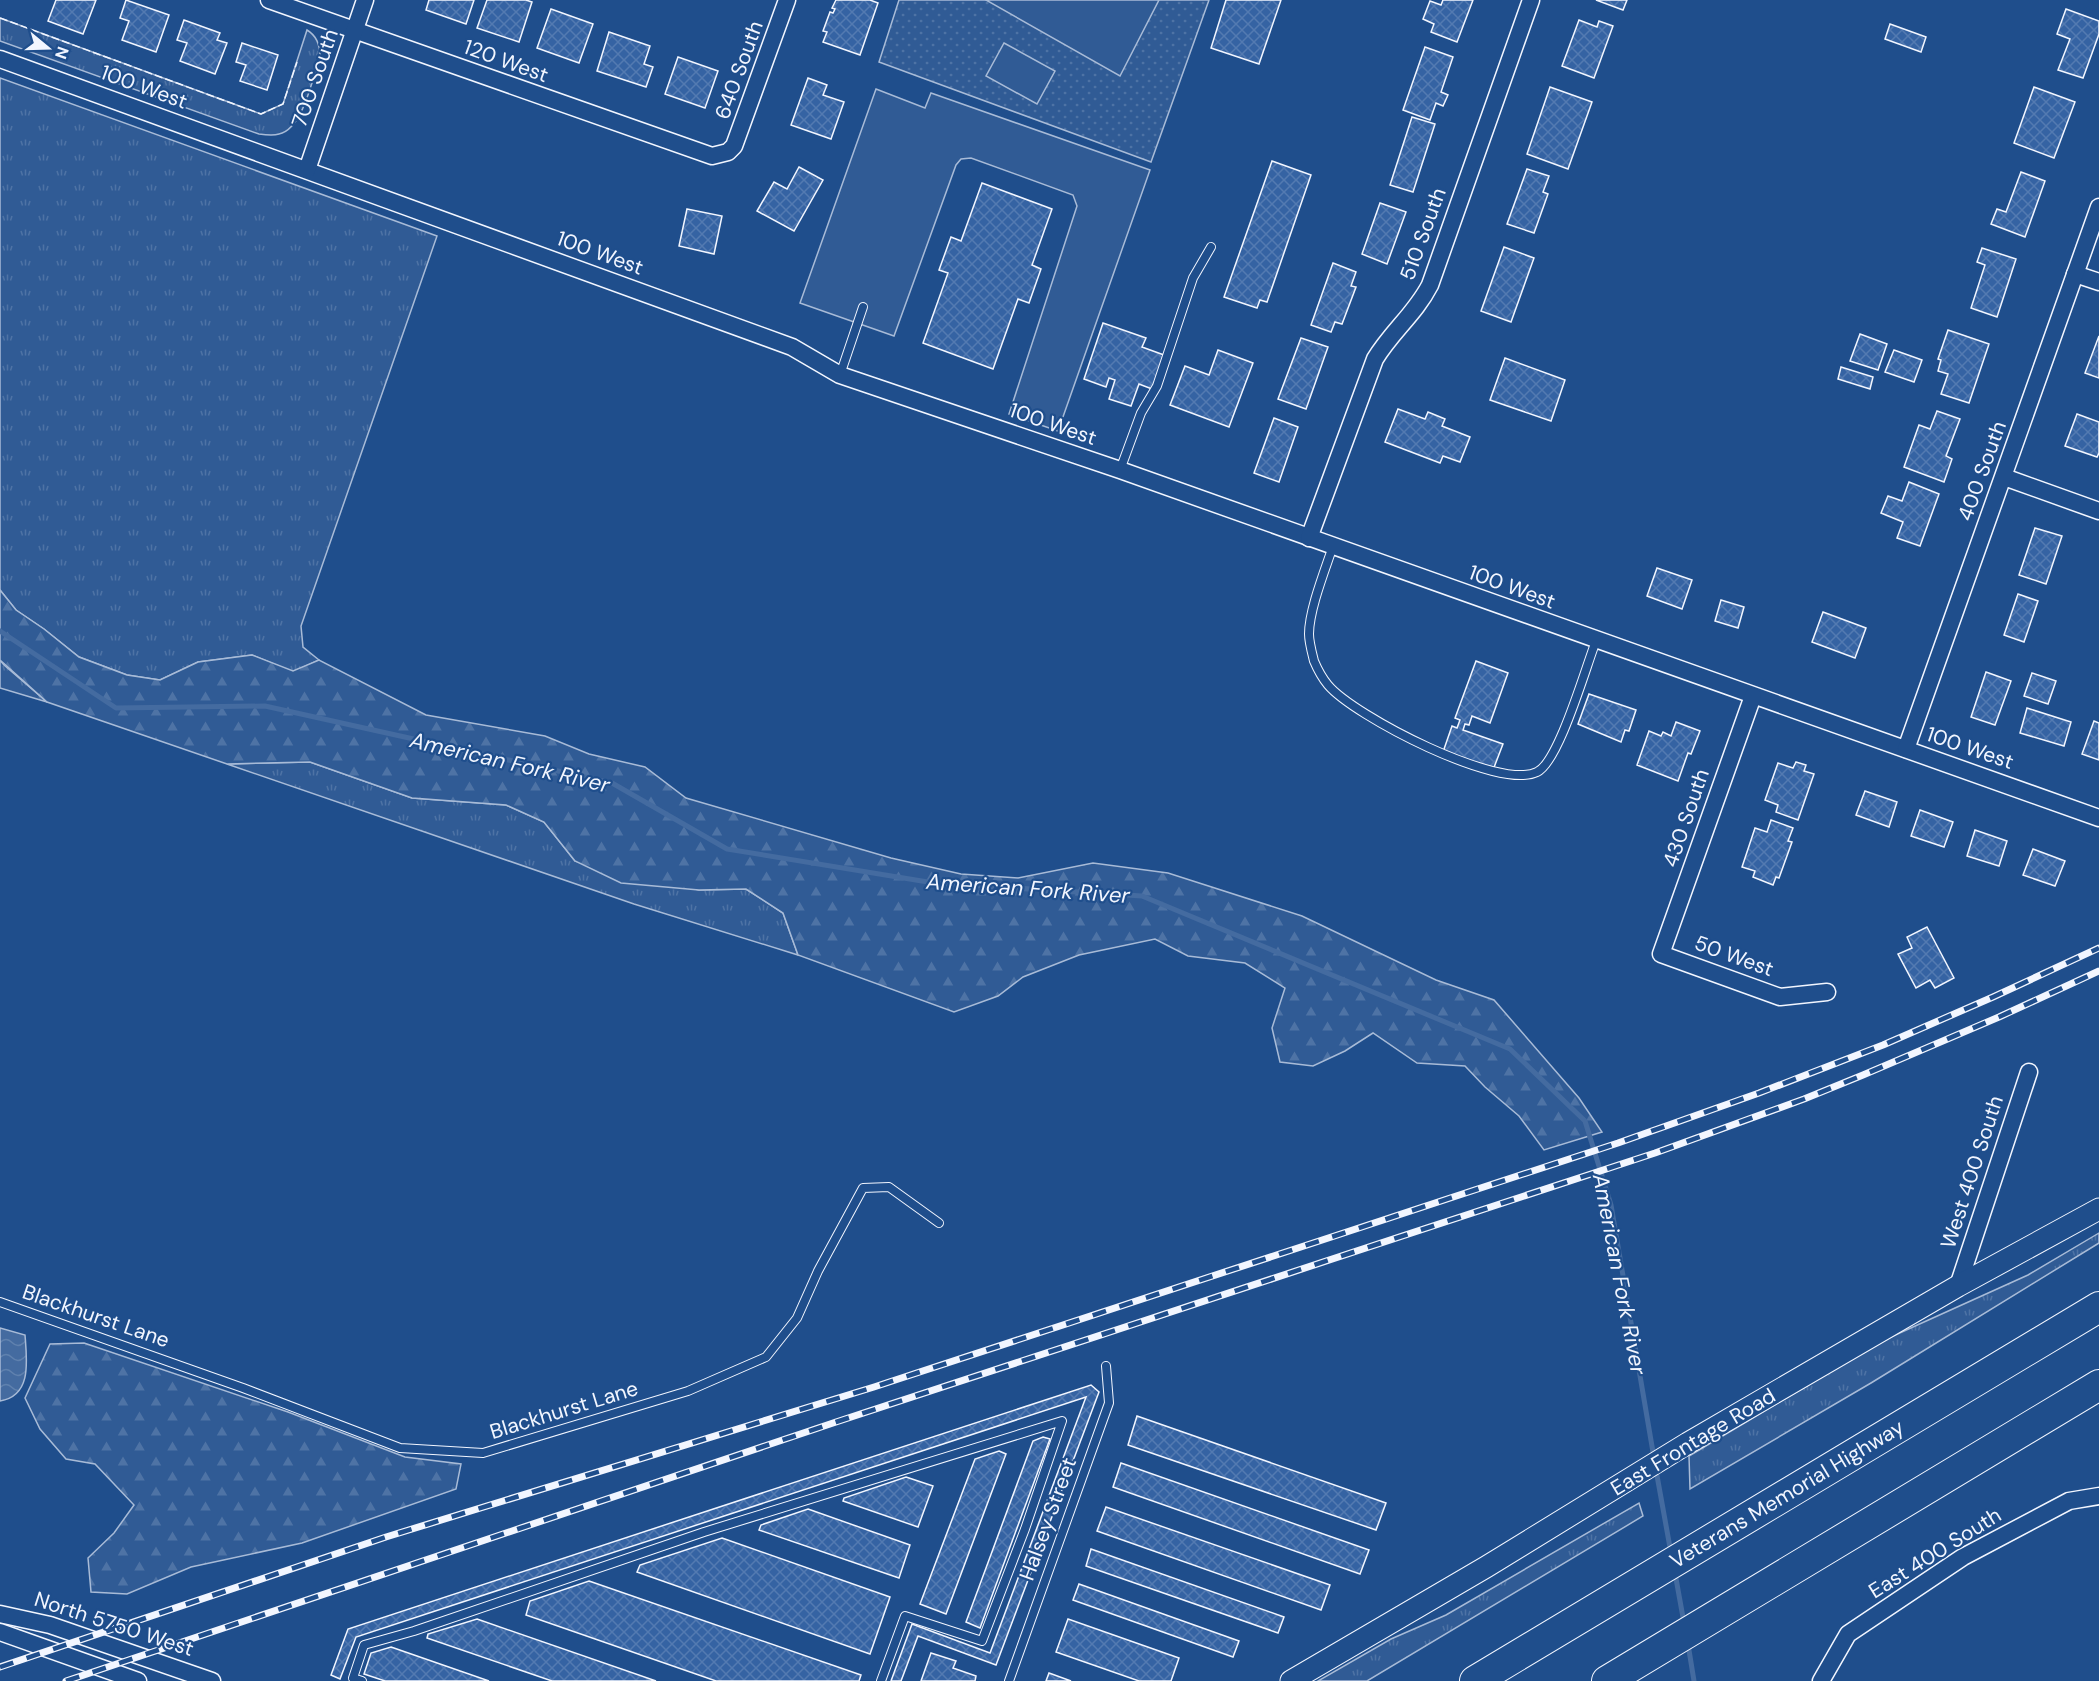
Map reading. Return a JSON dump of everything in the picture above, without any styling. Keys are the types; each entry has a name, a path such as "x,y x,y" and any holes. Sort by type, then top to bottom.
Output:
{"highway":[{"name":"Veterans Memorial Highway","path":"1475,1681 2099,1307"},
{"path":"1607,1681 2099,1385"}],"street":[{"name":"120 West","path":"269,0 696,152 711,156 728,152"},
{"name":"700 South","path":"307,170 365,0"},
{"name":"640 South","path":"728,152 734,147 740,132 787,0"},
{"name":"510 South","path":"1309,538 1375,359 1386,341 1420,304 1430,285 1531,0"},
{"name":"100 West","path":"0,58 792,347 840,375 1120,471 2099,818"},
{"name":"400 South","path":"1906,749 2099,207"},
{"path":"2075,274 2099,282"},
{"path":"2004,477 2099,511"},
{"name":"430 South","path":"1661,954 1752,696"},
{"name":"50 West","path":"1661,954 1780,997 1827,992"},
{"name":"West 400 South","path":"1958,1286 2029,1072"},
{"name":"East Frontage Road","path":"1291,1681 1486,1567 1688,1443 1958,1286 2099,1209"},
{"name":"East 400 South","path":"1821,1681 1848,1634 1867,1621 1963,1557 2069,1501 2098,1496"},
{"name":"North 5750 West","path":"0,1614 50,1625 212,1681"},
{"name":"North 5750 West","path":"0,1632 138,1681"}],"lane":[{"path":"1120,471 1141,413 1157,386 1193,278 1211,247"},
{"path":"840,375 863,307"},
{"path":"1333,546 1308,635 1315,663 1328,685 1354,706 1442,754 1500,774 1521,776 1538,772 1549,761 1559,743 1596,641"},
{"name":"Blackhurst Lane","path":"0,1302 243,1388 400,1448 483,1453 688,1391 766,1357 797,1318 818,1271 863,1188 889,1187 939,1223"},
{"name":"Halsey Street","path":"1009,1681 1108,1403 1106,1366"},
{"path":"362,1681 353,1678 364,1645 704,1532 1062,1421 1025,1529 982,1641 905,1616 881,1681"}],"green space":[{"path":"899,0 1209,0 1151,162 879,62"},
{"path":"0,18 261,114 283,104 307,30 317,41 320,56 306,101 295,123 279,134 264,135 0,41"},
{"path":"0,78 437,236 301,626 303,647 319,660 293,672 252,655 198,662 160,680 127,675 79,657 16,610 0,590"},
{"path":"0,590 16,610 79,657 127,675 160,680 198,662 252,655 293,671 319,660 426,715 545,736 589,754 645,767 686,798 891,858 961,874 1018,878 1093,863 1168,873 1302,916 1436,980 1494,1000 1579,1098 1602,1132 1544,1150 1519,1116 1485,1087 1465,1066 1417,1063 1373,1033 1345,1051 1313,1066 1280,1062 1272,1028 1285,988 1245,963 1188,956 1155,939 1079,955 1023,977 998,996 954,1012 798,955 783,913 746,889 699,890 621,883 575,861 544,822 506,805 412,798 310,762 227,764 47,702 0,660"},
{"path":"0,660 4,665 47,702 0,688"},
{"path":"310,762 412,798 506,805 544,822 575,861 699,890 746,889 783,913 798,955 634,904 227,764"},
{"path":"2099,1233 2099,1243 1871,1383 1690,1489 1689,1456 1882,1341 2028,1275"},
{"path":"84,1343 288,1412 405,1457 461,1464 456,1489 302,1543 191,1567 127,1594 91,1592 88,1558 114,1533 134,1505 95,1464 66,1459 40,1429 25,1398 50,1344"},
{"path":"1639,1503 1643,1516 1367,1681 1318,1681 1391,1639 1446,1615"}],"shaded area":[{"path":"986,0 1159,0 1120,76"},
{"path":"1004,43 1055,71 1037,104 986,76"},
{"path":"876,89 925,108 931,93 1150,170 1058,431 1009,414 1077,206 1073,195 971,158 961,159 956,165 894,336 800,303"}],"water":[{"path":"0,1328 25,1335 26,1366 25,1376 18,1392 0,1401"}],"building":[{"path":"56,0 96,0 83,34 48,21"},
{"path":"126,0 169,15 156,52 122,40 129,21 120,18"},
{"path":"429,0 474,0 466,24 426,10"},
{"path":"487,0 532,2 519,42 477,28"},
{"path":"836,0 870,0 878,3 860,55 823,42 827,32 823,31 830,12 833,13 835,9 832,8"},
{"path":"1226,0 1281,0 1259,64 1211,48"},
{"path":"1443,0 1473,0 1457,42 1431,32 1434,24 1423,19 1430,1 1441,5"},
{"path":"1596,0 1627,0 1623,10"},
{"path":"551,9 593,24 579,63 537,48"},
{"path":"2066,9 2099,21 2099,34 2083,78 2058,70 2070,39 2057,34"},
{"path":"184,20 220,33 217,40 227,43 215,74 180,61 187,43 177,40"},
{"path":"1579,20 1597,27 1599,21 1613,26 1594,78 1562,66"},
{"path":"1890,24 1926,37 1921,52 1885,39"},
{"path":"609,32 650,46 644,64 653,67 646,87 597,71"},
{"path":"242,43 278,55 267,90 240,81 246,65 236,62"},
{"path":"1425,47 1453,57 1441,92 1448,95 1443,106 1436,103 1430,120 1403,110"},
{"path":"678,57 718,71 705,108 665,94"},
{"path":"808,78 827,85 823,95 844,102 831,139 791,125"},
{"path":"1550,87 1592,102 1568,169 1527,154"},
{"path":"2034,87 2075,102 2054,158 2014,143"},
{"path":"1412,117 1435,124 1413,192 1390,185"},
{"path":"1272,161 1311,175 1267,302 1260,300 1257,308 1224,297"},
{"path":"799,167 823,180 794,231 757,211 774,182 787,189"},
{"path":"1527,169 1549,176 1543,192 1548,194 1534,233 1507,224"},
{"path":"2021,172 2045,181 2025,237 1991,224 1997,209 2006,212"},
{"path":"982,183 1052,209 1032,265 1041,269 1029,303 1018,299 993,369 923,343 948,273 939,270 951,237 961,241"},
{"path":"1380,203 1406,212 1387,264 1362,254"},
{"path":"687,209 722,216 714,254 679,246"},
{"path":"1504,247 1534,258 1511,322 1481,311"},
{"path":"1982,248 2016,259 1997,317 1971,308 1985,265 1977,262"},
{"path":"1333,263 1356,272 1351,286 1356,287 1342,324 1335,322 1331,332 1311,325"},
{"path":"1103,323 1146,338 1142,347 1164,355 1152,389 1139,384 1131,406 1109,399 1115,380 1109,378 1106,387 1084,379"},
{"path":"1948,330 1989,344 1969,403 1941,394 1948,374 1938,371 1941,360 1938,359"},
{"path":"1860,334 1887,344 1878,370 1850,361"},
{"path":"2099,336 2099,378 2085,373"},
{"path":"1301,338 1328,347 1306,409 1278,399"},
{"path":"1218,350 1253,363 1229,427 1170,405 1185,366 1209,375"},
{"path":"1894,350 1922,360 1914,382 1885,372"},
{"path":"1505,358 1565,380 1551,421 1490,400"},
{"path":"1841,367 1873,377 1870,389 1838,379"},
{"path":"1398,409 1425,419 1428,412 1445,419 1442,426 1470,437 1460,462 1443,456 1440,463 1385,442"},
{"path":"1937,411 1960,419 1946,456 1952,459 1944,482 1904,467 1919,425 1930,429"},
{"path":"2077,414 2099,422 2097,457 2065,446"},
{"path":"1274,418 1298,427 1279,482 1254,473"},
{"path":"1909,482 1939,494 1920,546 1897,538 1903,522 1881,513 1888,496 1902,501"},
{"path":"2035,528 2062,536 2046,584 2019,575"},
{"path":"1657,568 1692,580 1682,609 1647,596"},
{"path":"2018,594 2038,601 2024,642 2004,635"},
{"path":"1721,600 1744,607 1738,628 1715,621"},
{"path":"1823,612 1866,628 1855,658 1812,642"},
{"path":"1476,661 1508,673 1490,723 1472,716 1469,725 1465,724 1463,730 1503,744 1493,770 1443,752 1452,726 1457,728 1460,720 1455,718"},
{"path":"1986,672 2011,681 1995,725 1971,717"},
{"path":"2032,673 2056,681 2048,704 2024,696"},
{"path":"1589,694 1636,710 1629,731 1625,730 1621,742 1578,724"},
{"path":"2027,708 2071,722 2064,746 2020,733"},
{"path":"2094,721 2099,723 2099,760 2082,754"},
{"path":"1676,722 1700,731 1691,754 1688,753 1678,781 1637,765 1649,731 1661,736 1663,732 1671,736"},
{"path":"1796,762 1806,765 1804,771 1814,774 1798,820 1776,812 1778,805 1765,800 1778,763 1793,768"},
{"path":"1865,791 1897,802 1889,827 1856,815"},
{"path":"1920,810 1953,822 1944,847 1911,836"},
{"path":"1771,820 1793,828 1788,841 1792,842 1779,878 1776,877 1773,885 1753,877 1755,871 1742,867 1755,828 1767,832"},
{"path":"1975,830 2007,841 1999,866 1967,856"},
{"path":"2033,849 2065,861 2055,886 2023,875"},
{"path":"1927,927 1954,978 1935,988 1930,980 1916,988 1898,954 1912,948 1907,937"},
{"path":"1091,1385 1099,1392 996,1665 918,1636 901,1681 891,1681 912,1624 990,1653 1086,1397 356,1637 340,1679 331,1675 348,1629"},
{"path":"1137,1416 1386,1503 1376,1530 1128,1445"},
{"path":"1043,1437 1050,1439 980,1628 966,1622 1033,1441"},
{"path":"999,1451 1006,1454 946,1614 920,1604 975,1459"},
{"path":"1121,1463 1369,1550 1360,1574 1113,1487"},
{"path":"906,1477 933,1486 918,1527 843,1501 844,1498"},
{"path":"1106,1507 1330,1585 1321,1610 1097,1531"},
{"path":"808,1509 910,1545 899,1578 759,1530 761,1525"},
{"path":"722,1538 890,1597 870,1654 637,1572 640,1565"},
{"path":"1091,1549 1284,1617 1278,1633 1086,1566"},
{"path":"589,1581 861,1675 859,1681 716,1681 526,1615 530,1601"},
{"path":"1079,1584 1239,1641 1233,1657 1073,1600"},
{"path":"477,1619 656,1681 552,1681 427,1638 428,1634"},
{"path":"1068,1619 1179,1658 1171,1681 1139,1681 1056,1652"},
{"path":"391,1647 489,1681 385,1681 364,1674 371,1653"},
{"path":"931,1653 956,1661 953,1668 976,1676 975,1681 921,1681"},
{"path":"1049,1673 1071,1681 1046,1681"}],"waterway":[{"name":"American Fork River","path":"0,631 116,708 265,706 612,783 727,849 934,883 1142,896 1510,1049 1585,1121 1611,1205 1654,1458"},
{"name":"American Fork River","path":"1656,1470 1671,1553"},
{"name":"American Fork River","path":"1675,1573 1684,1623"},
{"name":"American Fork River","path":"1688,1644 1694,1681"}],"railway":[{"path":"0,1667 386,1537 874,1387 1618,1143 1759,1093 1883,1045 2099,948"},
{"path":"66,1681 836,1422 1655,1153 1863,1075 2099,971"}],"fence":[{"path":"0,18 261,114 283,104 297,62"}]}
